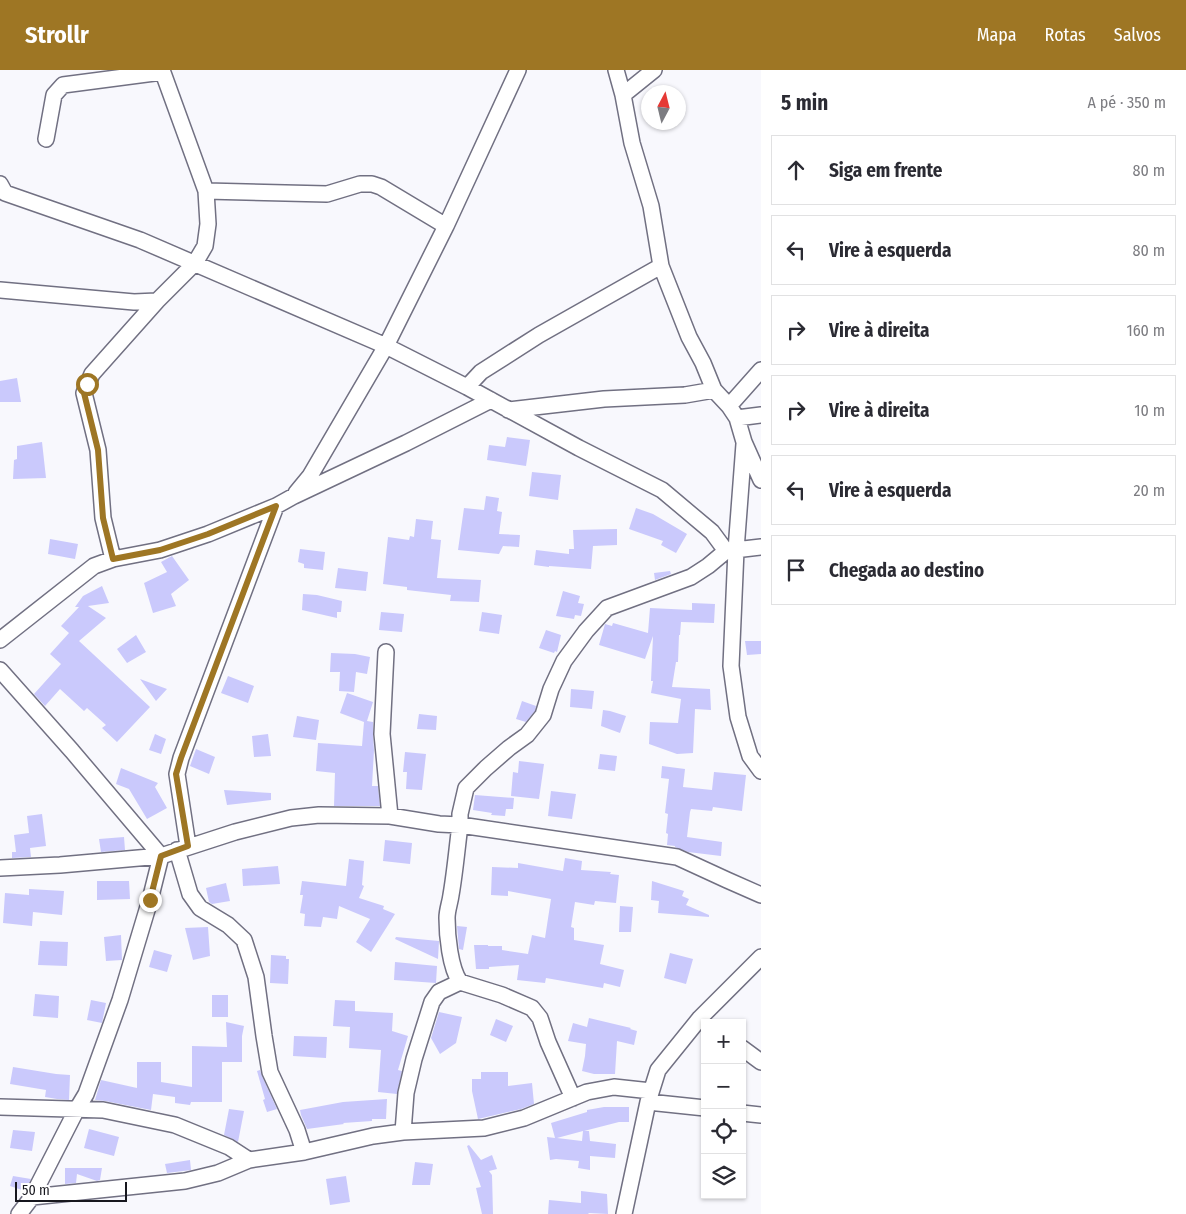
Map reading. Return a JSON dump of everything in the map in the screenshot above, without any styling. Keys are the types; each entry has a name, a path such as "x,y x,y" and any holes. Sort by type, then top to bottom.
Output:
{"street":[{"path":"294,496 310,476 386,346 446,226 518,70"},
{"path":"616,70 632,143 651,206 660,266 689,337 703,363 714,390 733,412 761,480"},
{"path":"623,95 654,70"},
{"path":"46,139 54,95 63,85 162,71 206,190 208,224 206,246 195,263 157,301 92,374 84,393 98,450 103,518 113,559"},
{"path":"0,184 5,194 140,240 386,346 662,490 731,550"},
{"path":"206,190 327,194 360,184 372,184 381,187 446,226"},
{"path":"467,387 481,372 539,335 660,266"},
{"path":"0,290 134,302 157,301"},
{"path":"733,412 761,370"},
{"path":"508,410 604,399 684,395 714,390"},
{"path":"0,640 94,566 113,559 160,550 208,534 276,506 490,400"},
{"path":"733,412 761,415"},
{"path":"744,442 731,550 731,666 738,717 750,756 761,771"},
{"path":"276,506 176,774 183,848 190,894 200,908 228,925 244,940 256,977 270,1072 297,1130 304,1152"},
{"path":"573,1098 548,1042 540,1018 532,1008 502,994 460,982 457,978 452,961 447,917 460,814 466,788 509,748 527,735 543,715 551,689 564,662 586,631 607,608 691,577 731,550 761,547"},
{"path":"386,652 382,734 390,816"},
{"path":"0,670 161,856"},
{"path":"0,868 161,856 235,832 291,818 390,816 677,857 761,895"},
{"path":"19,1214 32,1197 86,1094 120,1000 161,856"},
{"path":"704,1019 761,957"},
{"path":"403,1132 406,1093 414,1059 432,1002 439,992 460,982"},
{"path":"624,1214 649,1096 658,1070 701,1022"},
{"path":"746,1051 761,1062"},
{"path":"32,1197 184,1181 218,1173 249,1160 304,1152 373,1136 403,1132 484,1128 524,1118 587,1092 614,1087 701,1107"},
{"path":"0,1107 103,1110 175,1125 229,1147 249,1160"},
{"path":"746,1113 761,1115"}],"building":[{"path":"17,378 21,402 0,402 0,381"},
{"path":"507,437 530,440 526,466 487,460 489,445 505,447"},
{"path":"42,442 46,478 13,479 14,460 17,459 17,446"},
{"path":"532,472 561,475 558,500 529,496"},
{"path":"486,496 499,498 497,511 502,512 499,534 520,535 519,547 503,546 499,554 458,550 464,508 484,510"},
{"path":"636,508 653,514 687,534 676,553 661,545 663,541 629,529"},
{"path":"416,519 433,521 431,539 441,540 437,578 481,580 479,602 450,601 451,595 407,590 407,587 383,584 388,537 409,540 410,536 414,537"},
{"path":"617,529 617,545 593,546 591,569 534,565 536,550 569,554 569,549 574,549 573,530"},
{"path":"50,539 78,544 75,559 48,554"},
{"path":"300,549 325,552 323,570 304,568 304,564 298,562"},
{"path":"172,556 189,580 171,594 176,606 153,613 144,583 167,572 161,562"},
{"path":"338,568 368,572 366,591 335,588"},
{"path":"670,571 671,574 655,580 654,573"},
{"path":"102,586 109,603 88,606 106,618 79,641 150,707 117,742 102,728 106,725 87,708 84,711 60,689 45,706 34,694 61,664 50,654 69,633 61,626 79,607 75,607 83,596"},
{"path":"563,591 580,596 578,603 584,604 581,616 575,615 574,619 556,616"},
{"path":"303,594 342,601 341,612 337,612 337,618 302,610"},
{"path":"692,603 715,604 714,623 681,622 678,662 676,662 672,687 710,689 711,710 695,709 693,753 677,754 649,744 650,722 678,723 681,699 651,693 653,681 651,681 653,636 645,659 599,645 605,624 612,626 613,623 648,633 650,608 692,610"},
{"path":"381,612 404,614 402,632 379,630"},
{"path":"482,612 502,615 499,634 479,631"},
{"path":"546,630 561,635 557,652 555,651 554,653 539,648"},
{"path":"136,635 146,652 127,663 117,649"},
{"path":"745,641 761,641 761,654 747,655"},
{"path":"331,653 370,657 367,674 356,672 354,692 339,691 340,672 330,672"},
{"path":"228,676 254,686 248,703 221,693"},
{"path":"140,679 167,689 156,701"},
{"path":"571,689 594,691 592,709 570,707"},
{"path":"347,693 373,702 367,721 373,722 372,786 378,786 380,806 334,806 335,773 316,771 318,743 362,746 364,722 340,713"},
{"path":"522,701 536,706 535,711 526,722 516,719"},
{"path":"603,710 626,716 620,733 601,726"},
{"path":"419,714 437,716 436,730 417,729"},
{"path":"297,716 319,720 316,740 293,737"},
{"path":"155,734 166,739 161,754 149,750"},
{"path":"268,734 271,756 254,757 252,736"},
{"path":"196,749 215,757 209,774 190,766"},
{"path":"405,752 426,754 422,790 406,789 407,772 403,772"},
{"path":"600,754 617,756 615,771 598,769"},
{"path":"519,761 544,764 539,799 511,796 513,772 518,773"},
{"path":"662,766 685,769 683,787 712,790 714,772 746,775 742,811 713,807 712,811 691,809 690,812 687,837 722,842 721,856 688,852 675,846 667,845 668,814 665,813 669,779 661,778"},
{"path":"121,768 158,783 155,787 167,808 147,819 129,789 116,784"},
{"path":"224,790 271,793 271,800 227,805"},
{"path":"551,791 576,794 572,819 548,816"},
{"path":"475,795 514,798 513,809 506,809 505,816 491,815 492,813 473,810"},
{"path":"42,814 46,846 30,848 31,857 12,858 12,852 16,852 14,835 29,833 27,816"},
{"path":"124,837 125,850 101,852 99,839"},
{"path":"385,840 412,843 410,864 383,861"},
{"path":"565,858 582,861 581,870 611,872 610,874 619,875 616,903 595,901 594,905 575,902 571,927 574,928 574,940 604,945 600,964 624,970 620,987 604,983 603,988 546,978 545,983 517,980 519,965 476,969 474,945 502,946 502,950 528,954 532,935 545,938 551,899 508,891 508,896 491,895 492,867 518,868 518,863 563,871"},
{"path":"349,859 364,861 362,885 364,886 359,898 384,906 383,909 395,914 371,952 356,942 370,919 339,906 337,919 323,917 321,927 304,926 305,914 300,913 303,895 300,895 302,881 346,886"},
{"path":"278,866 280,884 243,886 242,869"},
{"path":"97,881 129,881 130,899 97,900"},
{"path":"652,881 684,891 682,896 689,899 686,905 709,915 709,917 658,913 659,901 651,900"},
{"path":"226,883 230,901 212,904 209,902 206,888"},
{"path":"29,889 64,891 62,915 33,912 32,926 3,923 5,893 29,895"},
{"path":"620,906 633,907 631,932 619,932"},
{"path":"457,926 467,927 463,950 459,949"},
{"path":"208,927 210,956 193,960 185,928"},
{"path":"121,935 122,960 106,961 104,937"},
{"path":"396,937 439,941 438,959 395,939"},
{"path":"40,941 68,942 67,966 38,965"},
{"path":"154,950 172,955 167,972 149,967"},
{"path":"670,953 693,959 686,984 664,978"},
{"path":"271,955 286,956 286,959 289,959 288,984 270,983"},
{"path":"395,962 437,966 436,983 394,980"},
{"path":"35,994 59,996 58,1018 33,1016"},
{"path":"212,995 228,995 228,1017 212,1017"},
{"path":"91,1000 106,1003 102,1023 87,1020"},
{"path":"335,1000 355,1001 355,1011 393,1013 392,1031 408,1036 398,1070 402,1071 397,1094 378,1092 381,1050 349,1048 350,1027 333,1026"},
{"path":"439,1012 462,1017 456,1043 440,1054 431,1038"},
{"path":"589,1018 637,1031 634,1045 617,1041 615,1074 594,1074 582,1071 586,1044 568,1041 573,1023 587,1027"},
{"path":"496,1019 513,1026 506,1042 490,1035"},
{"path":"226,1022 244,1026 242,1062 222,1062 222,1102 191,1102 190,1105 175,1103 175,1097 153,1094 151,1110 95,1100 101,1080 137,1088 137,1062 161,1062 161,1082 192,1087 192,1046 227,1047"},
{"path":"294,1036 327,1037 326,1058 293,1056"},
{"path":"13,1067 70,1075 69,1100 45,1097 46,1090 10,1084"},
{"path":"260,1070 277,1109 267,1112 257,1071"},
{"path":"481,1072 508,1072 508,1086 532,1083 534,1104 478,1119 472,1091 472,1079 481,1079"},
{"path":"387,1099 386,1119 372,1119 372,1121 343,1123 307,1129 300,1110 343,1102"},
{"path":"604,1107 629,1107 629,1122 619,1122 584,1131 589,1131 590,1141 616,1144 615,1158 590,1156 590,1170 578,1168 579,1161 550,1160 547,1137 555,1138 551,1123 587,1112 587,1110","holes":["583,1131 582,1141 557,1138"]},
{"path":"229,1109 244,1111 238,1142 224,1135"},
{"path":"89,1129 119,1137 114,1156 84,1148"},
{"path":"13,1130 35,1132 32,1151 10,1148"},
{"path":"469,1145 481,1160 492,1155 497,1169 489,1171 492,1175 493,1214 482,1214 476,1188 481,1187 467,1146"},
{"path":"190,1160 191,1170 167,1173 165,1164"},
{"path":"415,1162 433,1164 430,1185 412,1185"},
{"path":"65,1168 102,1168 100,1180 97,1181 77,1174 76,1183 65,1184"},
{"path":"13,1176 31,1179 25,1191 10,1186"},
{"path":"346,1176 350,1202 330,1205 326,1179"},
{"path":"581,1191 607,1194 608,1214 548,1214 549,1200 581,1203"}],"route":[{"path":"87,384 84,393 98,450 103,518 113,559 160,550 208,534 276,506 176,774 188,846 161,856 150,900"}]}
